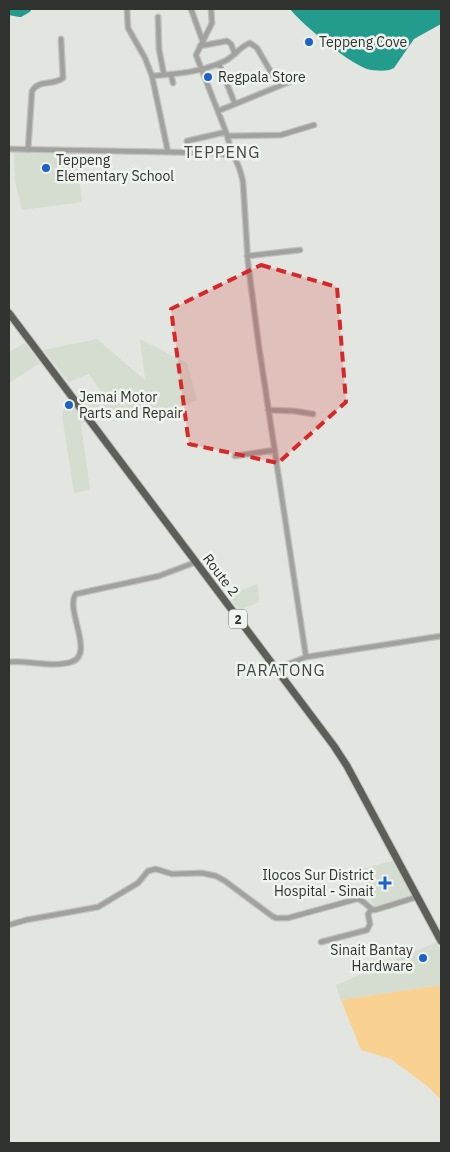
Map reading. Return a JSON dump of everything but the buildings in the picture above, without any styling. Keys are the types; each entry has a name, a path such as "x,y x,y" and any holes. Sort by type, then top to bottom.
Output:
{"highway":[{"name":"Route 2","path":"9,313 334,746 347,766 441,941"}],"street":[{"path":"127,9 128,28 145,58 152,76 168,152"},
{"path":"191,9 202,44"},
{"path":"211,9 212,22 196,55 233,156 241,170 247,256 268,410 306,657"},
{"path":"158,17 158,43 164,75"},
{"path":"28,150 32,91 35,86 59,81 63,78 61,39"},
{"path":"202,44 227,41 231,44 235,54"},
{"path":"152,76 202,70 227,60 246,44 252,44 279,86"},
{"path":"219,64 235,104"},
{"path":"171,74 173,83"},
{"path":"218,111 294,80"},
{"path":"189,152 187,140 226,134 281,135 314,125"},
{"path":"9,149 189,152 233,156"},
{"path":"247,256 300,250"},
{"path":"268,410 313,414"},
{"path":"235,456 275,450"},
{"path":"9,662 63,664 74,662 81,651 73,602 76,594 159,576 196,562"},
{"path":"276,669 306,657 441,636"},
{"path":"9,925 26,920 98,907 136,885 152,869 172,874 202,873 216,876 276,918 288,918 357,899 362,900 372,910"},
{"path":"321,942 367,930 370,924 368,914 372,910 417,896"}],"highlighted area":[{"path":"261,265 337,287 346,402 278,463 189,444 171,309"}],"shaded area":[{"name":"Teppeng Elementary School","path":"14,151 76,153 82,202 22,210 15,182"},
{"path":"97,339 145,380 140,339 187,363 197,400 185,406 91,414 79,399 104,396 89,374 69,382 43,350"},
{"path":"25,343 40,363 9,383 9,352"},
{"path":"67,398 86,422 81,423 90,490 74,493 62,415"},
{"path":"258,584 259,602 240,610 228,595"},
{"name":"Ilocos Sur District Hospital - Sinait","path":"392,861 413,897 374,909 362,869"},
{"path":"437,942 441,951 441,985 341,1000 336,985"},
{"path":"441,985 441,1100 427,1086 391,1059 361,1050 341,1000"}],"water":[{"path":"290,9 441,9 441,24 414,39 394,68 377,71 367,69 348,59 315,33"}],"waterway":[{"path":"9,11 20,13 27,9"}],"place":[{"name":"Teppeng Cove","path":"309,42"},
{"name":"Regpala Store","path":"208,77"},
{"name":"Teppeng Elementary School","path":"46,168"},
{"name":"Jemai Motor Parts and Repair","path":"69,405"},
{"name":"Ilocos Sur District Hospital - Sinait","path":"385,883"},
{"name":"Sinait Bantay Hardware","path":"423,958"}],"district":[{"name":"TEPPENG","path":"222,152"},
{"name":"PARATONG","path":"281,670"}]}
